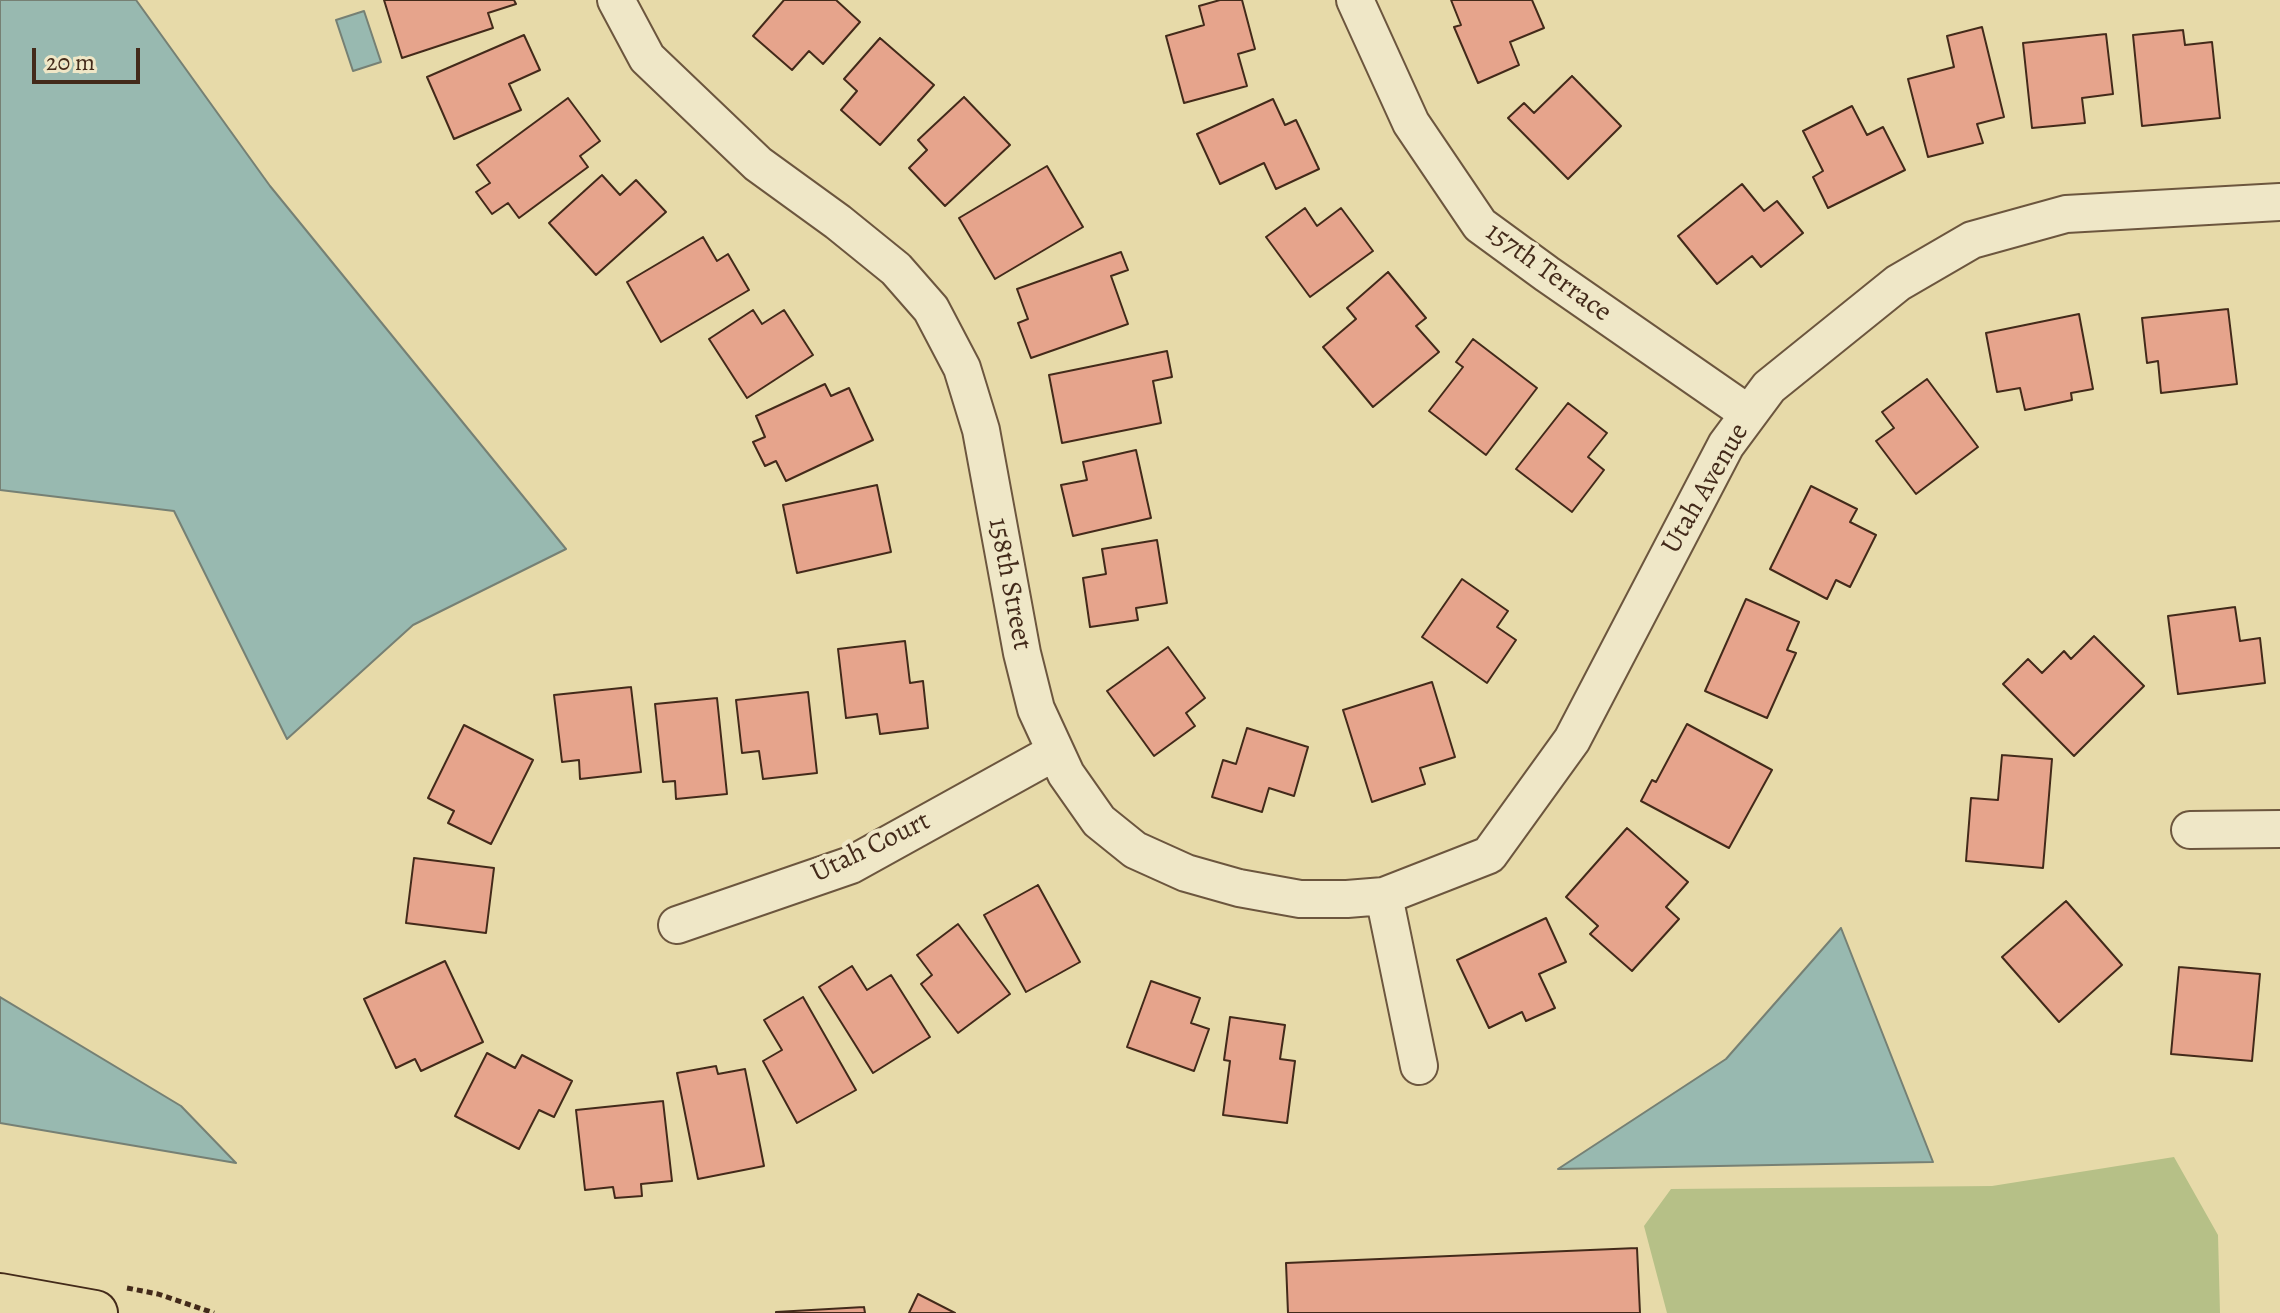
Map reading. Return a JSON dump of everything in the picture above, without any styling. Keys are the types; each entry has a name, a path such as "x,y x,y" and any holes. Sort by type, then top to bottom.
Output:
{"main road":[{"path":"0,1296 95,1313"}],"street":[{"name":"158th Street","path":"616,0 647,58 758,164 896,269 931,309 962,368 981,430 1022,653 1036,709 1066,774 1099,821 1135,850 1174,868 1239,888 1300,899 1384,896"},
{"name":"157th Terrace","path":"1355,0 1411,123 1480,225 1749,414"},
{"name":"Utah Avenue","path":"1384,896 1489,855 1572,740 1726,445 1769,387 1898,283 1972,240 2066,214 2280,202"},
{"name":"Utah Court","path":"677,925 851,865 1055,752"},
{"path":"2190,830 2280,829"},
{"path":"1384,896 1419,1066"}],"green space":[{"path":"2174,1157 2218,1235 2220,1313 1667,1313 1644,1226 1671,1189 1992,1186"}],"water":[{"path":"0,0 136,0 270,186 566,549 413,625 287,739 174,511 0,490"},
{"path":"364,11 381,62 353,71 336,20"},
{"path":"1841,928 1933,1162 1558,1169 1726,1059"},
{"path":"0,997 181,1106 236,1163 0,1123"}],"building":[{"path":"384,0 514,0 516,4 488,13 493,28 402,58"},
{"path":"784,0 836,0 860,22 823,64 809,51 792,70 753,36"},
{"path":"1220,0 1242,0 1255,49 1238,54 1247,86 1184,103 1166,36 1204,25 1199,6"},
{"path":"1451,0 1532,0 1544,28 1510,42 1519,65 1478,83 1454,27 1461,25"},
{"path":"1982,27 2004,117 1977,124 1983,143 1928,157 1908,79 1954,67 1947,36"},
{"path":"2183,30 2185,45 2212,42 2220,118 2142,126 2133,35"},
{"path":"2106,34 2113,94 2082,98 2085,123 2032,128 2023,43"},
{"path":"524,35 540,70 509,84 521,110 454,139 427,77"},
{"path":"880,38 934,85 880,145 841,110 857,91 844,79"},
{"path":"1572,76 1621,126 1568,179 1508,118 1524,103 1534,113"},
{"path":"964,97 1010,145 945,206 909,168 927,150 918,140"},
{"path":"568,98 600,141 580,156 588,167 519,218 508,203 492,214 476,192 490,183 477,165"},
{"path":"1273,99 1285,125 1296,120 1319,169 1276,189 1264,163 1220,184 1197,134"},
{"path":"1852,106 1867,135 1883,127 1905,170 1828,208 1813,177 1823,171 1803,131"},
{"path":"1047,166 1083,227 995,279 959,218"},
{"path":"602,175 620,195 636,180 666,212 596,275 549,223"},
{"path":"1742,184 1764,211 1777,201 1803,233 1761,267 1752,256 1717,284 1678,236"},
{"path":"1305,208 1317,226 1341,208 1373,251 1310,297 1266,237"},
{"path":"703,237 717,261 728,254 749,290 661,342 627,282"},
{"path":"1121,252 1128,270 1111,276 1128,324 1031,358 1018,323 1028,319 1017,289"},
{"path":"1388,272 1426,318 1416,326 1439,352 1373,407 1323,347 1356,319 1347,308"},
{"path":"2228,309 2237,384 2161,393 2158,361 2147,363 2142,318"},
{"path":"753,310 762,324 784,310 813,355 747,398 709,339"},
{"path":"2079,314 2093,389 2071,393 2072,400 2025,410 2020,388 1997,392 1986,333"},
{"path":"1473,339 1537,388 1486,455 1429,411 1463,367 1456,362"},
{"path":"1167,351 1172,377 1153,381 1161,423 1062,443 1049,375"},
{"path":"1927,379 1978,447 1916,494 1876,441 1894,428 1882,412"},
{"path":"825,384 831,396 849,388 873,440 786,481 776,461 765,466 753,442 765,437 756,416"},
{"path":"1568,403 1607,433 1588,457 1604,470 1572,512 1516,469"},
{"path":"1136,450 1151,518 1073,536 1061,485 1087,480 1083,462"},
{"path":"877,485 891,552 797,573 783,505"},
{"path":"1811,486 1857,509 1850,522 1876,535 1850,587 1836,580 1827,599 1770,569"},
{"path":"1157,540 1167,603 1136,608 1138,620 1090,627 1083,578 1106,574 1102,549"},
{"path":"1462,579 1508,611 1497,627 1516,640 1487,683 1422,637"},
{"path":"1746,599 1799,622 1787,650 1796,653 1767,718 1705,691"},
{"path":"2235,607 2240,641 2260,638 2265,683 2178,694 2168,616"},
{"path":"2094,636 2144,686 2074,756 2003,684 2028,659 2042,673 2064,651 2071,659"},
{"path":"905,641 910,683 923,681 928,728 880,734 877,714 846,718 838,649"},
{"path":"1168,647 1205,698 1186,713 1195,726 1154,756 1107,691"},
{"path":"1432,682 1455,757 1420,768 1425,784 1372,802 1343,710"},
{"path":"631,687 641,772 580,779 579,760 562,762 554,695"},
{"path":"808,692 817,773 763,779 759,751 742,753 736,700"},
{"path":"717,698 727,794 676,799 675,781 663,782 655,704"},
{"path":"1687,724 1772,770 1729,848 1641,801 1652,780 1656,782"},
{"path":"464,725 533,760 491,844 448,823 454,811 428,798"},
{"path":"1247,728 1308,747 1294,796 1269,788 1262,812 1212,797 1223,760 1236,764"},
{"path":"2002,755 2052,759 2043,868 1966,861 1971,798 1998,800"},
{"path":"1627,828 1688,882 1666,907 1679,919 1632,971 1590,934 1598,926 1566,897"},
{"path":"414,858 494,868 486,933 406,923"},
{"path":"1038,885 1080,962 1026,992 984,915"},
{"path":"2066,901 2122,965 2059,1022 2002,957"},
{"path":"1546,918 1566,962 1539,974 1555,1008 1526,1021 1522,1012 1489,1028 1457,960"},
{"path":"958,924 1010,994 958,1033 921,984 932,975 917,955"},
{"path":"445,961 483,1042 421,1071 415,1059 396,1068 364,999"},
{"path":"852,966 867,990 891,975 930,1037 873,1073 819,987"},
{"path":"2179,967 2260,974 2252,1061 2171,1054"},
{"path":"1151,981 1200,998 1191,1023 1209,1029 1194,1071 1127,1047"},
{"path":"803,997 856,1090 797,1123 763,1061 782,1050 764,1020"},
{"path":"1230,1017 1285,1025 1280,1059 1295,1061 1287,1123 1223,1115 1230,1061 1224,1060"},
{"path":"487,1053 515,1068 522,1055 572,1081 554,1117 539,1110 519,1149 455,1116"},
{"path":"716,1066 718,1074 745,1069 764,1166 698,1179 677,1073"},
{"path":"663,1101 672,1181 641,1184 642,1196 615,1198 613,1187 585,1190 576,1110"},
{"path":"1637,1248 1640,1313 1288,1313 1286,1263"},
{"path":"918,1294 955,1313 909,1313"},
{"path":"864,1307 865,1313 776,1313 776,1312"}]}
